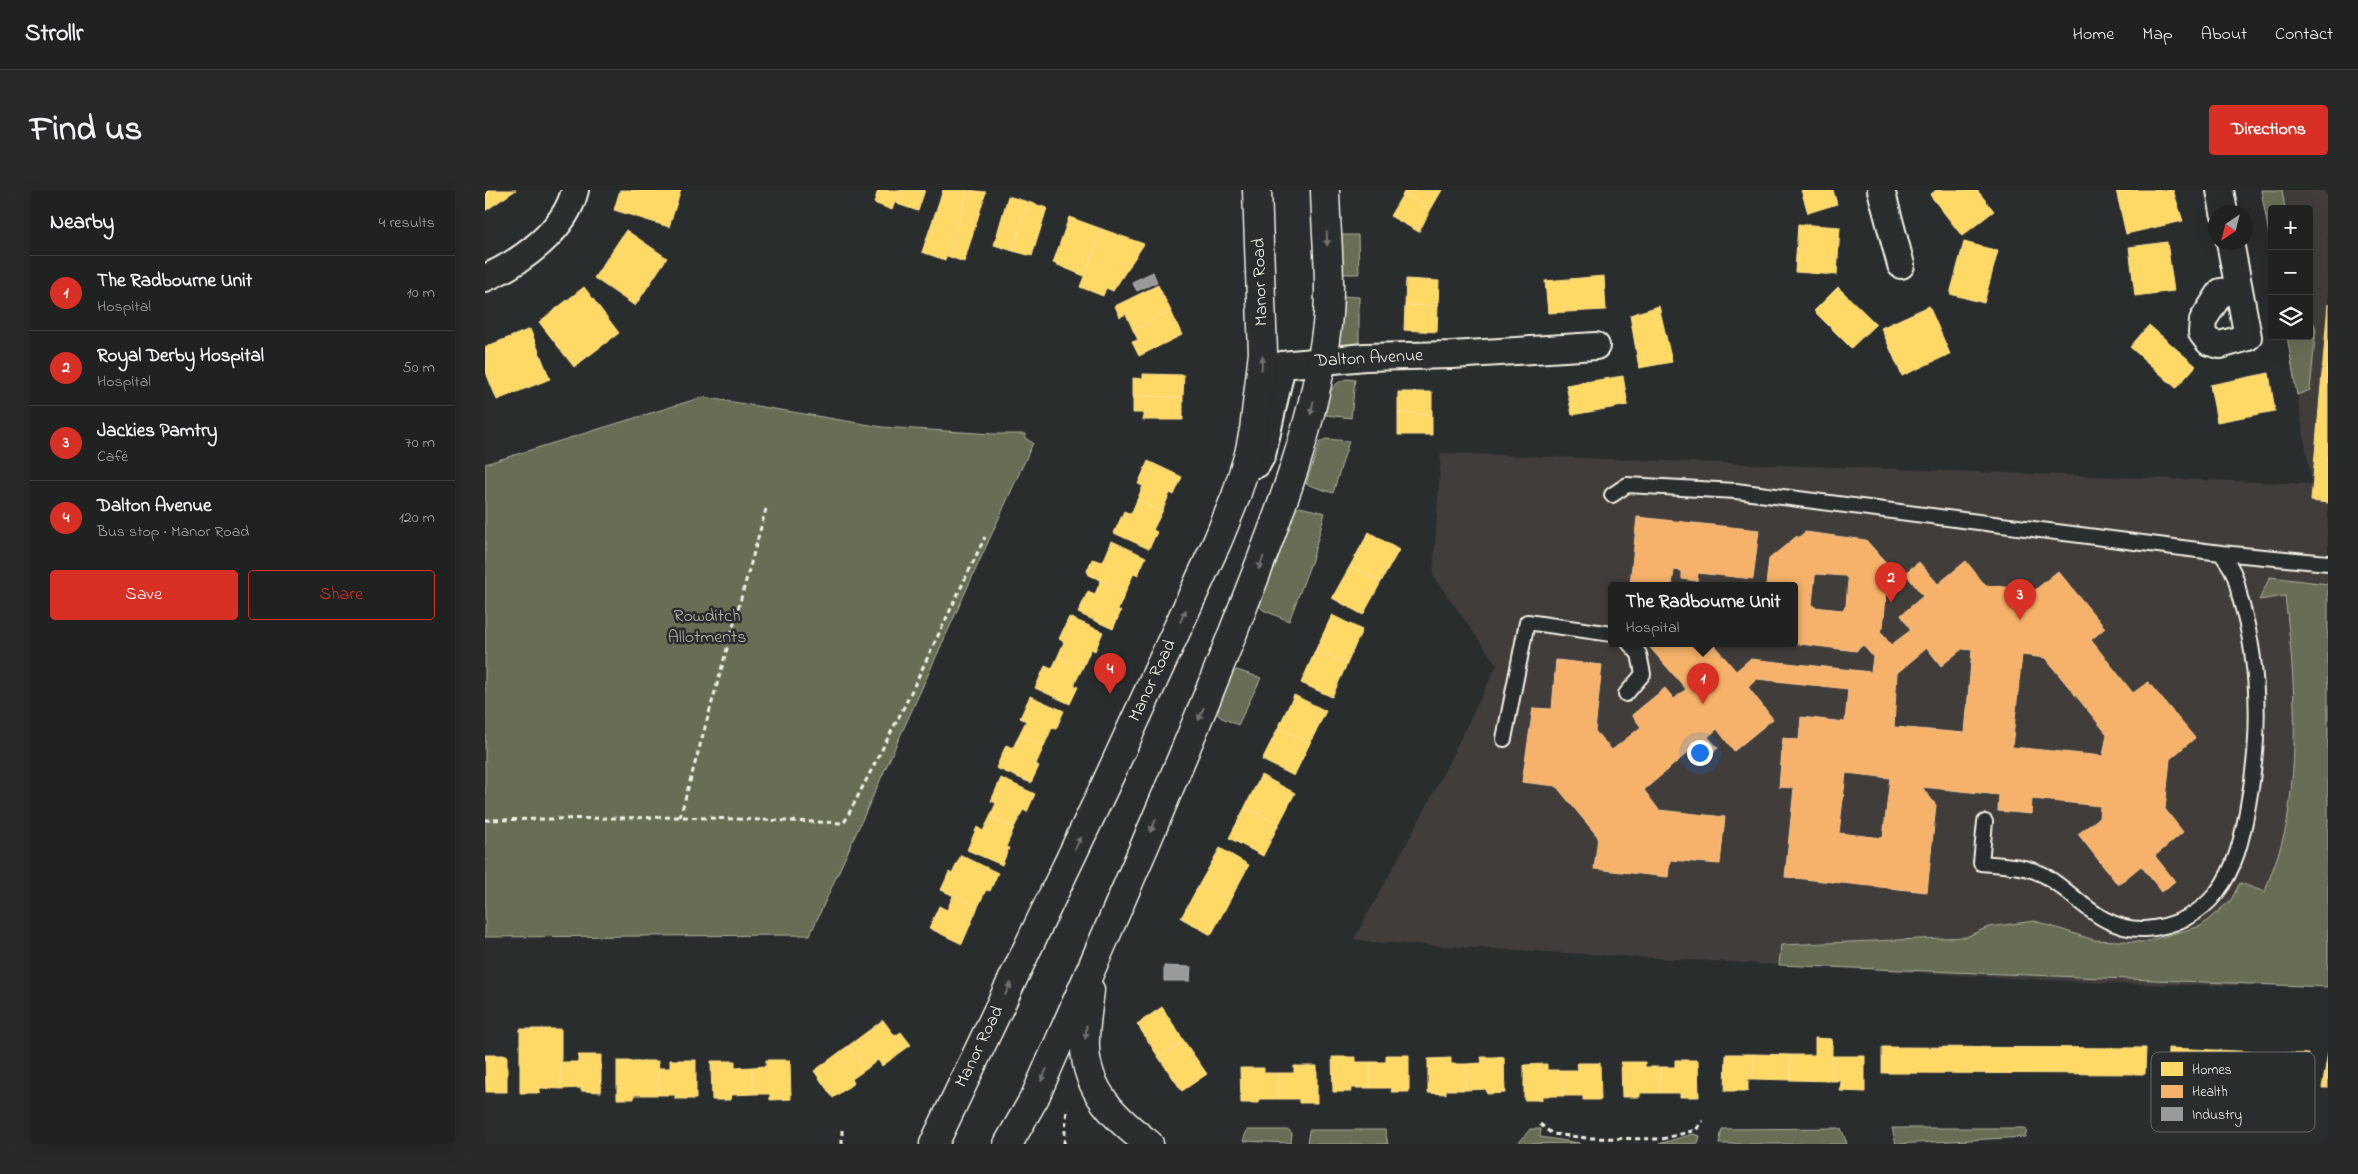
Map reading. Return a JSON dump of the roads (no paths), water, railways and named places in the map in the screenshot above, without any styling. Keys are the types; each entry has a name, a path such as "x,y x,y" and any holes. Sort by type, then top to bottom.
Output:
{"highway":[{"name":"Manor Road","path":"934,1144 1104,788 1214,549 1236,496 1254,430 1263,353 1257,190"},
{"path":"1008,1144 1035,1097 1180,765 1282,509 1307,430 1321,360 1329,300 1325,190"},
{"path":"1092,966 1085,1047 1087,1063 1097,1092 1107,1108 1149,1144"}],"street":[{"path":"485,278 509,266 544,239 561,218 575,190"},
{"path":"1881,190 1901,265"},
{"path":"2220,190 2223,205"},
{"path":"2232,250 2248,336 2219,345 2209,342 2202,333 2203,320 2221,292 2239,290"},
{"name":"Dalton Avenue","path":"1236,496 1262,455 1282,366 1321,360 1596,346"}],"lane":[{"path":"1612,495 1627,485 1736,491 2221,553 2328,563"},
{"path":"1985,822 1981,863 2020,867 2043,875 2095,914 2119,925 2145,929 2169,925 2193,915 2217,892 2229,874 2245,823 2256,751 2258,712 2253,651 2244,611 2234,573 2221,553"},
{"path":"1504,739 1527,622 1608,633"},
{"path":"1626,694 1643,674 1639,654 1633,647"}],"place":[{"name":"Royal Derby Hospital","path":"1891,603"},
{"name":"Jackies Pamtry","path":"2020,620"},
{"name":"Dalton Avenue","path":"1110,694"},
{"name":"The Radbourne Unit","path":"1703,704"}],"park label":[{"name":"Rowditch Allotments","path":"707,627"}]}
